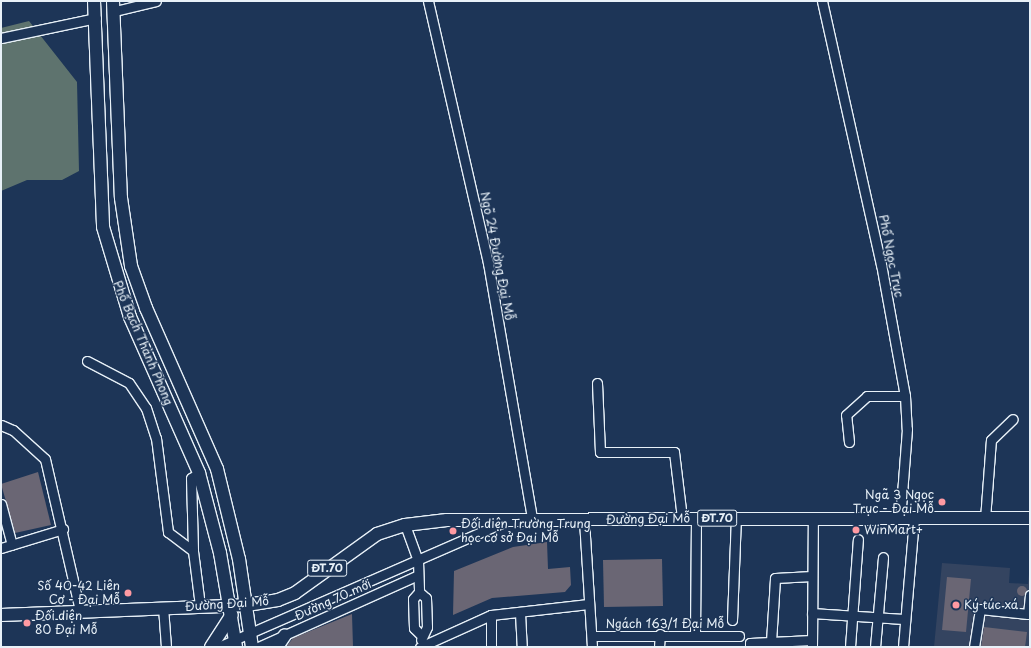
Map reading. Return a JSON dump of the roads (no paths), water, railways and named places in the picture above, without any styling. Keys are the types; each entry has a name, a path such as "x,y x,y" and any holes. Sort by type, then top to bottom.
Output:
{"main road":[{"name":"Phố Bạch Thành Phong","path":"94,1 96,18 103,227 130,317 199,473 232,610 236,643"},
{"name":"Phố Bạch Thành Phong","path":"114,6 123,225 131,266 146,308 217,469 246,605 252,647"},
{"path":"103,227 123,225"},
{"name":"Đường Đại Mỗ","path":"1,615 200,606 232,610 295,593 377,534 405,525 447,520 532,518 584,520 813,518 914,520 1030,518"},
{"path":"211,647 232,610"},
{"path":"277,647 285,635"}],"street":[{"path":"114,6 156,1"},
{"name":"Ngõ 24 Đường Đại Mỗ","path":"428,1 488,264 532,518"},
{"name":"Phố Ngọc Trục","path":"822,1 881,264 905,396 907,429 900,519"},
{"path":"1,38 96,18"},
{"path":"87,361 129,383 146,408 156,438 168,532 193,551"},
{"path":"597,383 600,452 674,452 682,518"},
{"path":"850,442 846,415 867,396 905,396"},
{"path":"985,519 991,440 1013,419"},
{"path":"1,425 13,430 45,459 63,529 80,611"},
{"path":"199,473 191,478 193,551 200,606"},
{"path":"1,504 12,545"},
{"path":"695,634 696,518"},
{"path":"732,620 736,518"},
{"path":"750,647 750,643 771,642 812,644 813,518"},
{"name":"Đường 70 mới","path":"218,647 236,643 251,634 513,519"},
{"path":"584,520 588,604 592,647"},
{"path":"903,647 903,619 914,520"},
{"path":"405,525 418,561 419,592 413,599 414,628 421,635"},
{"path":"1,548 63,529"},
{"path":"850,647 854,615 858,539"},
{"path":"875,647 883,557"},
{"name":"Đường 70 mới","path":"258,647 418,576"},
{"path":"771,642 775,578 812,576"},
{"path":"419,592 426,598 427,627 421,635 420,647 491,615 520,613 588,604"},
{"path":"974,647 980,609 1028,614 1030,595"},
{"path":"163,608 166,647"},
{"path":"520,613 522,647"},
{"path":"812,613 878,616 903,619"},
{"path":"491,615 491,647"},
{"path":"659,647 660,634"},
{"name":"Ngách 163/1 Đại Mỗ","path":"592,636 695,634 739,636"}],"place":[{"name":"Ngã 3 Ngọc Trục - Đại Mỗ","path":"942,502"},
{"name":"WinMart+","path":"856,530"},
{"name":"Đối diện Trường Trung học cơ sở Đại Mỗ","path":"453,531"},
{"name":"Số 40-42 Liên Cơ - Đại Mỗ","path":"128,593"},
{"name":"Ký túc xá","path":"956,605"},
{"name":"Đối diện 80 Đại Mỗ","path":"27,623"}]}
